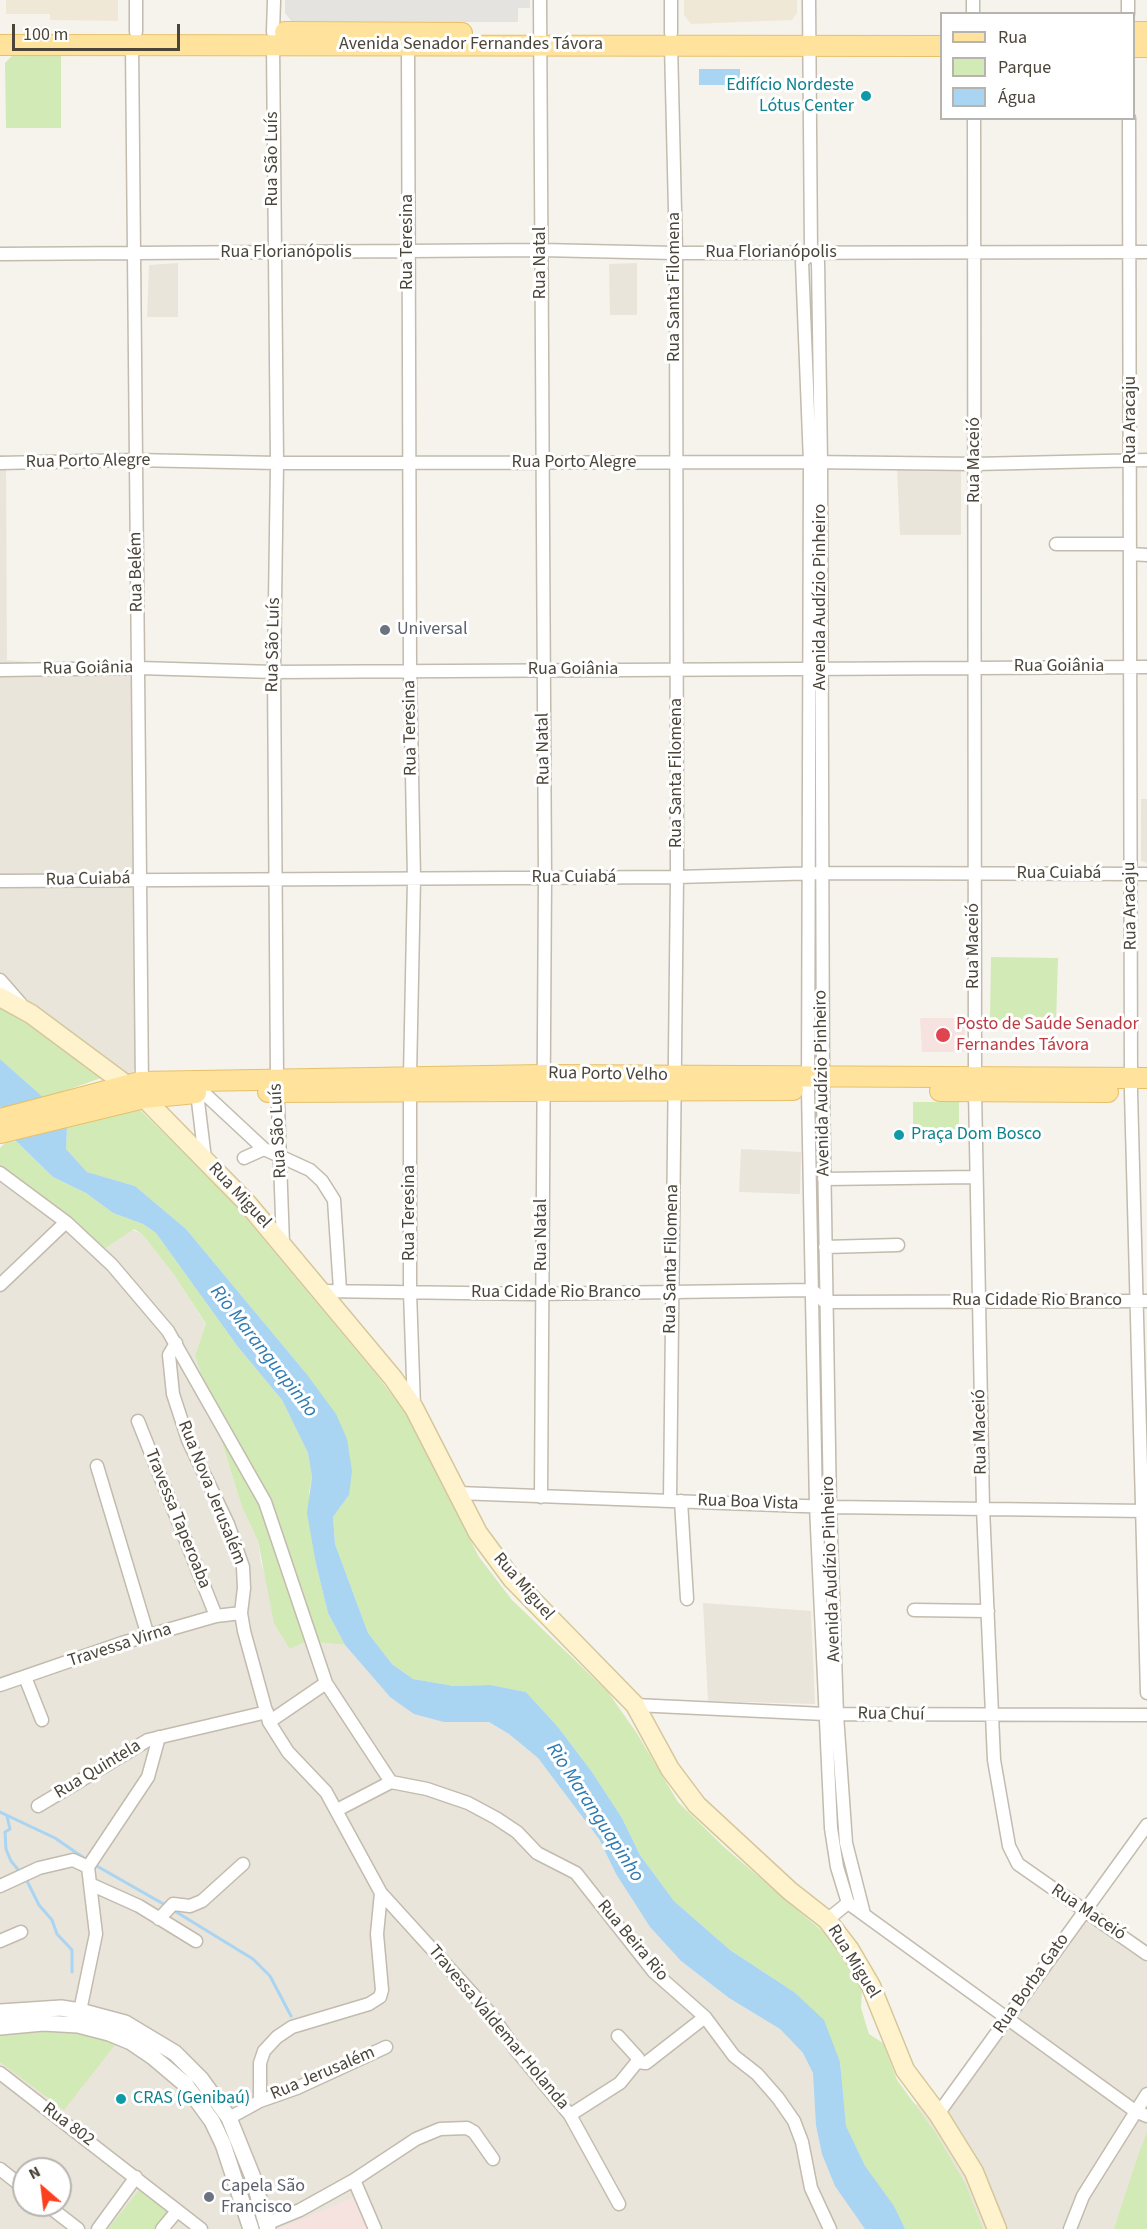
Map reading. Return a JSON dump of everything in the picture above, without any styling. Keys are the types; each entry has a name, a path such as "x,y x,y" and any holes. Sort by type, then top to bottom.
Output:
{"main road":[{"name":"Avenida Senador Fernandes Távora","path":"0,32 134,38 809,40 940,46"},
{"name":"Avenida Senador Fernandes Távora","path":"809,40 940,33"},
{"name":"Avenida Senador Fernandes Távora","path":"0,45 134,38"},
{"name":"Avenida Senador Fernandes Távora","path":"273,38 408,47 540,39"},
{"path":"0,997 31,1014"},
{"name":"Rua Miguel","path":"31,1014 137,1088 283,1244 393,1378 414,1408 478,1533 512,1579 635,1705 670,1769 697,1805 827,1920 872,1986 905,2070 938,2114 974,2172 997,2229"},
{"name":"Rua Porto Velho","path":"4,1126 137,1088 543,1083 1139,1085"},
{"name":"Rua Porto Velho","path":"137,1088 201,1093 277,1085"}],"street":[{"name":"Rua Belém","path":"136,0 133,254 134,460 139,668 137,1088"},
{"name":"Rua São Luís","path":"274,0 277,463 274,672 277,1085 283,1194 283,1244"},
{"name":"Rua Natal","path":"540,0 545,878 541,1497"},
{"name":"Rua Santa Filomena","path":"671,0 676,253 677,877 676,1084 671,1293 675,1501 687,1599"},
{"name":"Avenida Audízio Pinheiro","path":"809,0 811,253 818,261 813,356 815,747 807,919 815,1084 824,1179 833,1585 831,1828 837,1867 848,1903"},
{"name":"Rua Teresina","path":"408,47 410,671 414,879 410,1084 410,1292 414,1408"},
{"name":"Rua Maceió","path":"974,120 976,1177 982,1508 994,1760 1009,1846 1018,1864 1147,1954"},
{"name":"Rua Aracaju","path":"1129,120 1130,874 1139,1085 1147,1693"},
{"name":"Rua Florianópolis","path":"0,254 407,253 541,250 974,254 1147,252"},
{"name":"Rua Porto Alegre","path":"0,463 134,460 277,463 975,464 1147,460"},
{"path":"1056,544 1130,549 1147,555"},
{"name":"Rua Goiânia","path":"0,670 139,668 274,672 1147,667"},
{"name":"Avenida Audízio Pinheiro","path":"815,747 821,873 812,1290 816,1506 831,1715 846,1843 864,1914"},
{"name":"Rua Cuiabá","path":"0,881 677,877 821,873 1147,874"},
{"path":"807,919 821,920"},
{"name":"Rua Miguel","path":"0,980 31,1014"},
{"path":"201,1093 264,1149 310,1170 322,1181 334,1200 340,1290"},
{"path":"201,1093 205,1159"},
{"path":"244,1158 264,1149"},
{"path":"0,1173 66,1222 140,1295 176,1343 265,1502 326,1683 391,1782 337,1810"},
{"path":"824,1179 976,1177"},
{"path":"0,1285 66,1222"},
{"path":"825,1247 898,1245"},
{"path":"812,1290 825,1302"},
{"name":"Rua Cidade Rio Branco","path":"321,1291 671,1293 812,1290"},
{"name":"Rua Cidade Rio Branco","path":"825,1302 1142,1301"},
{"name":"Rua Nova Jerusalém","path":"176,1343 169,1355 172,1394 188,1440 228,1524 243,1567 244,1588 241,1613 250,1656 268,1717 288,1752 320,1784 337,1810 381,1893"},
{"name":"Travessa Taperoaba","path":"138,1421 216,1616"},
{"path":"97,1466 148,1636"},
{"name":"Rua Boa Vista","path":"458,1493 830,1507 1144,1511"},
{"path":"820,1585 833,1585"},
{"path":"914,1610 988,1611"},
{"name":"Travessa Virna","path":"0,1685 148,1636 216,1616 241,1613"},
{"path":"25,1677 42,1720"},
{"path":"268,1717 326,1683"},
{"name":"Rua Chuí","path":"635,1705 831,1715 1147,1715"},
{"name":"Rua Quintela","path":"38,1806 137,1746 159,1737 268,1717"},
{"name":"Rua Quintela","path":"89,1864 148,1777 159,1737"},
{"name":"Rua Beira Rio","path":"391,1782 468,1803 517,1832 537,1853 576,1873 654,1972 705,2017 734,2056 757,2074 794,2121 802,2142 811,2188 830,2229"},
{"name":"Rua Borba Gato","path":"938,2114 1147,1825"},
{"path":"0,1886 24,1875 73,1860 89,1864 96,1934 80,2011"},
{"path":"159,1919 170,1905 198,1903 243,1864"},
{"path":"90,1884 114,1893 196,1941"},
{"path":"229,2118 260,2100 260,2063 264,2051 277,2037 292,2027 369,2004 380,1997 382,1990 377,1934 381,1893"},
{"name":"Travessa Valdemar Holanda","path":"381,1893 490,2013 516,2050 570,2115 619,2204"},
{"path":"827,1920 848,1903 874,1924 1141,2114"},
{"path":"0,1941 21,1932"},
{"path":"0,2013 61,2008 80,2011 125,2024 175,2053 201,2079 229,2118 252,2175 267,2226 354,2180 416,2139 440,2129 467,2128 474,2132 493,2159"},
{"path":"637,2062 646,2063 705,2017"},
{"path":"0,2027 43,2023 78,2025 109,2033 130,2042 153,2057 185,2084 212,2121 223,2144 251,2229"},
{"path":"570,2115 620,2083 637,2062 638,2058 618,2036"},
{"name":"Rua Jerusalém","path":"260,2100 297,2088 386,2047"},
{"name":"Rua 802","path":"0,2073 136,2176 201,2229"},
{"path":"1070,2229 1083,2196 1141,2114 1147,2094"},
{"path":"0,2169 12,2178"},
{"path":"98,2229 136,2176"},
{"path":"354,2180 375,2229"},
{"path":"162,2229 177,2211"},
{"path":"62,2217 78,2229"}],"shaded area":[{"path":"6,0 118,0 118,21 50,20 50,14 6,14"},
{"path":"285,0 530,0 530,8 518,8 518,22 292,22 285,13"},
{"path":"684,0 797,0 797,13 792,20 691,24 684,15"},
{"path":"178,263 178,317 147,317 149,265"},
{"path":"637,263 637,315 610,315 609,264"},
{"path":"0,455 6,455 7,660 135,672 140,1057 127,1085 0,997"},
{"path":"897,470 961,471 961,535 900,535"},
{"path":"1141,799 1147,799 1147,863 1141,861"},
{"name":"Posto de Saúde Senador Fernandes Távora","path":"920,1018 965,1018 965,1052 922,1052"},
{"path":"741,1149 801,1152 800,1194 739,1192"},
{"path":"0,1173 142,1234 172,1272 206,1325 195,1355 242,1507 258,1541 261,1563 290,1649 307,1641 345,1645 390,1697 444,1722 489,1722 509,1734 538,1758 599,1839 616,1874 650,1927 681,1961 729,1998 780,2029 803,2053 938,2114 1085,1909 1147,1954 1147,2229 0,2229"},
{"path":"703,1603 811,1611 815,1704 708,1701"},
{"path":"357,2196 369,2229 278,2229"}],"green space":[{"path":"13,55 61,55 61,128 6,128 5,63"},
{"path":"991,957 1058,958 1056,1023 990,1022"},
{"path":"0,1008 40,1031 101,1078 44,1098 0,1059"},
{"path":"913,1102 959,1102 959,1129 913,1129"},
{"path":"137,1107 229,1198 375,1373 406,1413 479,1557 512,1600 608,1692 636,1732 678,1802 724,1847 822,1931 843,1957 862,1991 861,2008 869,2034 883,2043 897,2080 935,2132 966,2185 983,2229 905,2229 894,2206 865,2166 846,2126 840,2062 794,1992 730,1950 674,1901 640,1855 622,1818 592,1772 558,1727 526,1692 491,1685 454,1686 413,1679 392,1664 368,1633 335,1544 333,1517 349,1495 305,1372 186,1229 135,1186 87,1172 66,1149 67,1128"},
{"path":"16,1141 53,1177 86,1193 113,1213 143,1224 156,1233 238,1347 282,1400 308,1453 312,1477 309,1493 316,1564 328,1613 345,1645 307,1641 290,1649 274,1623 258,1541 242,1507 195,1355 206,1324 172,1272 142,1234 134,1229 99,1252 0,1173 0,1148 6,1142"},
{"path":"26,2031 81,2031 118,2041 64,2110 0,2062 0,2036"},
{"path":"1147,2132 1147,2229 1114,2229 1139,2153"},
{"path":"140,2189 171,2206 171,2214 159,2229 108,2229"}],"water":[{"path":"699,69 740,69 740,85 699,85"},
{"name":"Rio Maranguapinho","path":"0,1059 44,1098 67,1128 66,1149 87,1172 135,1186 186,1229 305,1372 336,1414 347,1439 352,1471 349,1495 333,1517 335,1544 368,1633 392,1664 413,1679 454,1686 491,1685 526,1692 558,1727 592,1772 622,1818 640,1855 674,1901 730,1950 794,1992 824,2020 840,2062 846,2126 865,2166 894,2206 905,2229 865,2229 835,2186 822,2154 816,2125 813,2073 803,2053 780,2029 729,1998 681,1961 650,1927 616,1874 599,1839 538,1758 509,1734 489,1722 444,1722 414,1714 390,1697 345,1645 328,1613 316,1564 307,1513 312,1477 308,1453 282,1400 238,1347 156,1233 143,1224 113,1213 86,1193 53,1177 16,1141 0,1106"}],"waterway":[{"path":"0,1812 55,1838 87,1860"},
{"path":"7,1816 10,1829 5,1832 6,1849 11,1861 20,1872"},
{"path":"95,1865 167,1906"},
{"path":"25,1877 39,1905 52,1920 57,1934 72,1950 72,1972"},
{"path":"173,1910 253,1959 270,1976 291,2016"}],"place":[{"name":"Edifício Nordeste Lótus Center","path":"866,96"},
{"name":"Universal","path":"385,630"},
{"name":"Posto de Saúde Senador Fernandes Távora","path":"943,1035"},
{"name":"Praça Dom Bosco","path":"899,1135"},
{"name":"CRAS (Genibaú)","path":"121,2099"},
{"name":"Capela São Francisco","path":"209,2197"}]}
